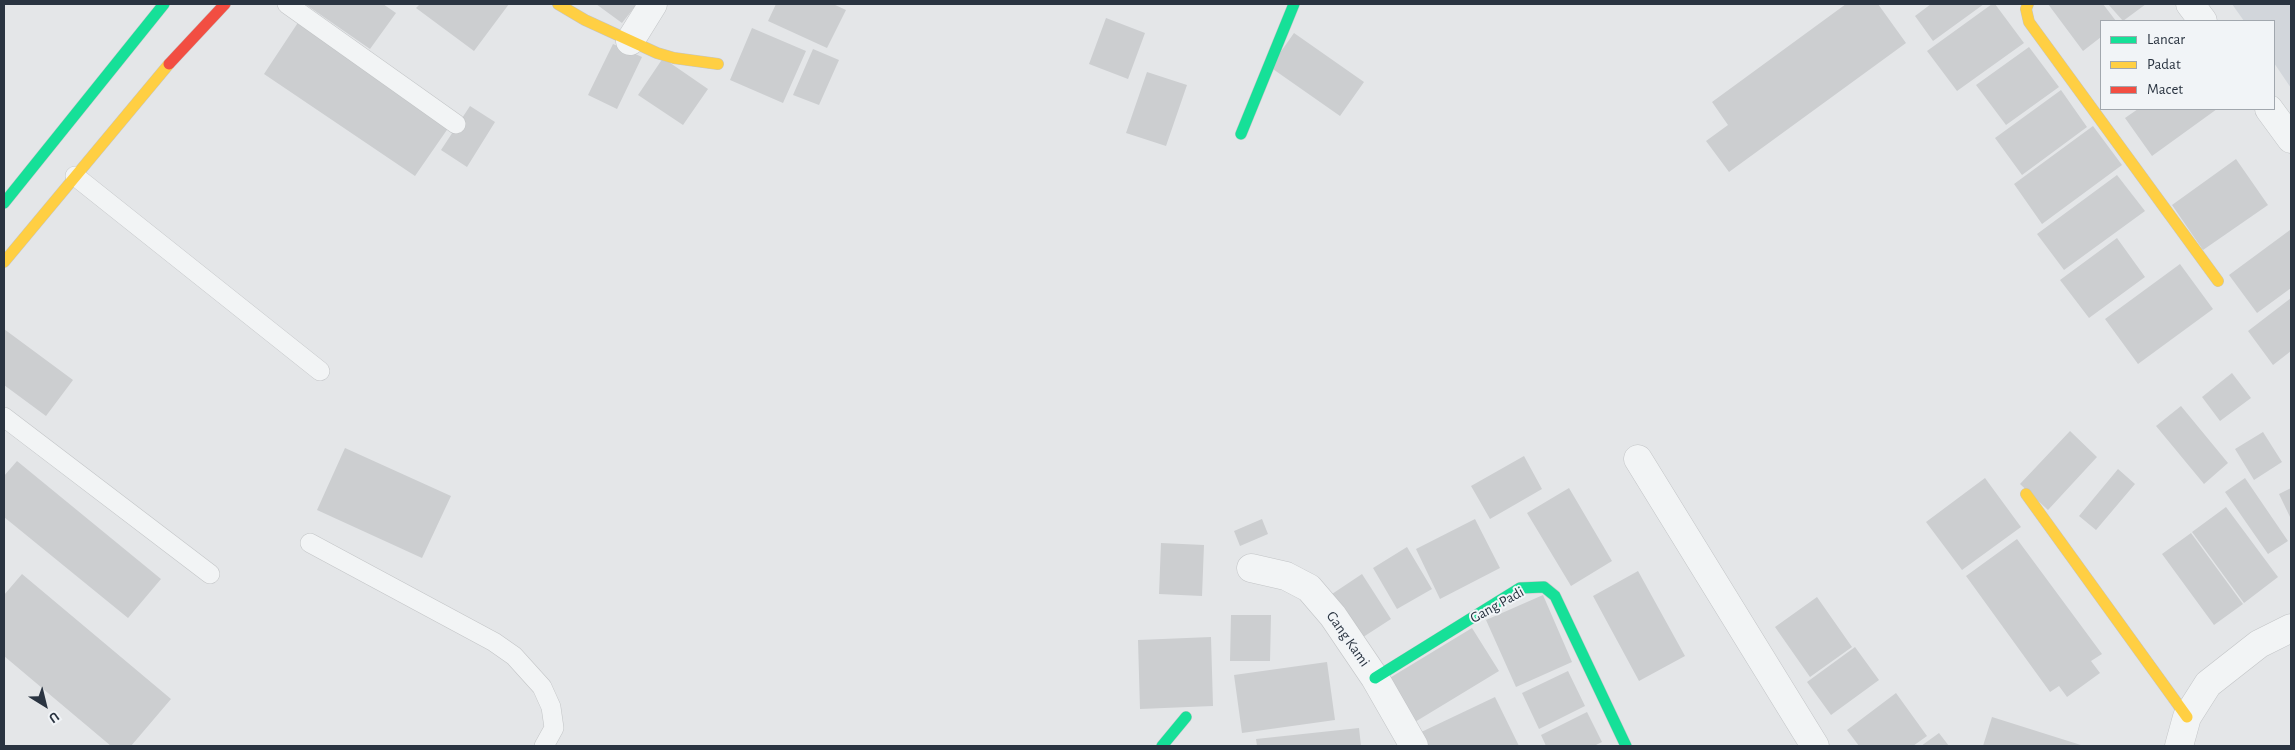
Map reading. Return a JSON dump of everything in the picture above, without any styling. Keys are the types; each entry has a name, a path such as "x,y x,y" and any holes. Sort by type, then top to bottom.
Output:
{"street":[{"path":"4,203 164,4"},
{"path":"4,262 159,74 225,4"},
{"path":"558,4 585,20 630,41 674,58 718,64"},
{"path":"630,41 653,4"},
{"path":"1241,134 1294,4"},
{"path":"2028,4 2026,9 2029,22 2218,280"},
{"path":"2190,4 2202,20"},
{"path":"2270,110 2291,139"},
{"path":"1638,458 1815,746"},
{"path":"2026,494 2187,717"},
{"name":"Gang Kami","path":"1251,568 1286,576 1309,588 1333,616 1375,678 1414,746"},
{"name":"Gang Padi","path":"1375,678 1520,588 1544,587 1555,596 1626,746"},
{"path":"2179,746 2187,717 2208,684 2259,644 2291,628"},
{"path":"1162,746 1186,717"}],"lane":[{"path":"287,4 456,124"},
{"path":"75,176 320,371"},
{"path":"4,417 210,574"},
{"path":"310,543 494,642 514,656 542,687 551,707 554,728 544,746"}],"shaded area":[{"path":"2232,4 2291,4 2291,88 2275,64 2275,20 2243,20"}],"building":[{"path":"305,4 383,4 396,13 370,49"},
{"path":"420,4 509,4 474,51 416,8"},
{"path":"596,4 637,4 622,23"},
{"path":"776,4 833,4 846,10 827,48 768,21"},
{"path":"1846,4 1878,4 1906,43 1729,172 1706,141 1728,125 1712,102"},
{"path":"1931,4 1984,4 1933,41 1915,16"},
{"path":"1992,4 1995,4 2024,43 1957,91 1927,51"},
{"path":"2048,4 2103,4 2115,20 2100,20 2100,38 2083,51"},
{"path":"2108,4 2146,4 2124,20 2122,20"},
{"path":"1106,18 1145,33 1128,79 1089,64"},
{"path":"299,21 451,124 415,176 264,74"},
{"path":"752,28 806,51 783,103 730,80"},
{"path":"1294,33 1364,82 1340,116 1270,67"},
{"path":"613,44 642,57 617,109 588,95"},
{"path":"2029,47 2059,87 2006,125 1976,85"},
{"path":"813,49 839,60 819,105 793,95"},
{"path":"663,58 708,89 683,125 638,95"},
{"path":"1147,72 1187,85 1166,146 1126,133"},
{"path":"2061,90 2087,127 2022,175 1995,138"},
{"path":"470,106 495,122 467,167 441,150"},
{"path":"2137,110 2216,110 2152,156 2125,118"},
{"path":"2093,126 2122,165 2042,224 2014,184"},
{"path":"2236,159 2268,205 2203,250 2172,205"},
{"path":"2117,175 2145,211 2064,270 2037,234"},
{"path":"2290,230 2291,288 2257,313 2229,275"},
{"path":"2117,238 2145,277 2089,318 2060,280"},
{"path":"2180,264 2213,309 2138,364 2105,319"},
{"path":"2291,298 2291,351 2273,365 2248,331"},
{"path":"4,329 73,380 46,416 4,385"},
{"path":"2232,373 2251,398 2220,421 2202,397"},
{"path":"2181,406 2228,463 2204,484 2156,426"},
{"path":"2070,431 2097,457 2048,510 2020,484"},
{"path":"2263,432 2282,462 2254,480 2235,449"},
{"path":"345,448 451,496 422,558 317,510"},
{"path":"1524,456 1542,489 1490,519 1471,486"},
{"path":"17,461 161,579 128,618 4,517 4,476"},
{"path":"2118,469 2135,484 2096,530 2079,516"},
{"path":"1985,478 2021,527 1962,570 1926,522"},
{"path":"2245,478 2288,541 2268,554 2225,492"},
{"path":"1569,488 1612,561 1571,586 1527,513"},
{"path":"2291,488 2291,519 2279,494"},
{"path":"2226,507 2278,577 2244,603 2192,532"},
{"path":"1262,519 1268,534 1240,546 1234,531"},
{"path":"1475,519 1500,568 1440,599 1416,549"},
{"path":"2191,533 2243,604 2214,625 2162,554"},
{"path":"2017,539 2102,654 2091,661 2100,673 2067,697 2059,686 2050,692 1966,576"},
{"path":"1161,543 1204,545 1202,596 1159,594"},
{"path":"1407,547 1432,589 1397,609 1373,568"},
{"path":"1638,571 1685,656 1639,681 1593,596"},
{"path":"22,574 171,699 131,746 111,746 4,656 4,595"},
{"path":"1362,574 1391,619 1354,643 1326,598"},
{"path":"1543,595 1572,662 1516,687 1486,620"},
{"path":"1817,597 1852,647 1810,677 1775,627"},
{"path":"1231,615 1271,615 1270,661 1230,661"},
{"path":"1472,628 1499,671 1410,725 1383,682"},
{"path":"1211,637 1213,706 1140,709 1138,640"},
{"path":"1855,647 1879,680 1831,715 1807,682"},
{"path":"1327,662 1335,720 1242,733 1234,675"},
{"path":"1568,671 1585,706 1539,729 1522,693"},
{"path":"1896,693 1927,736 1913,746 1859,746 1847,730"},
{"path":"1495,697 1519,746 1421,746 1415,735"},
{"path":"1587,712 1602,742 1594,746 1546,746 1541,735"},
{"path":"1992,717 2084,746 1983,746"},
{"path":"1359,728 1361,746 1257,746 1256,739"},
{"path":"1939,733 1949,746 1921,746"}],"traffic: fast":[{"path":"4,203 164,4"},
{"path":"1241,134 1294,4"},
{"path":"1375,678 1520,588 1544,587 1555,596 1626,746"},
{"path":"1162,746 1186,717"}],"traffic: slow":[{"path":"558,4 585,20 657,53 674,58 718,64"},
{"path":"2028,4 2026,9 2029,22 2218,281"},
{"path":"4,262 169,64"},
{"path":"2026,494 2187,717"}],"traffic: jam":[{"path":"169,64 225,4"}]}
